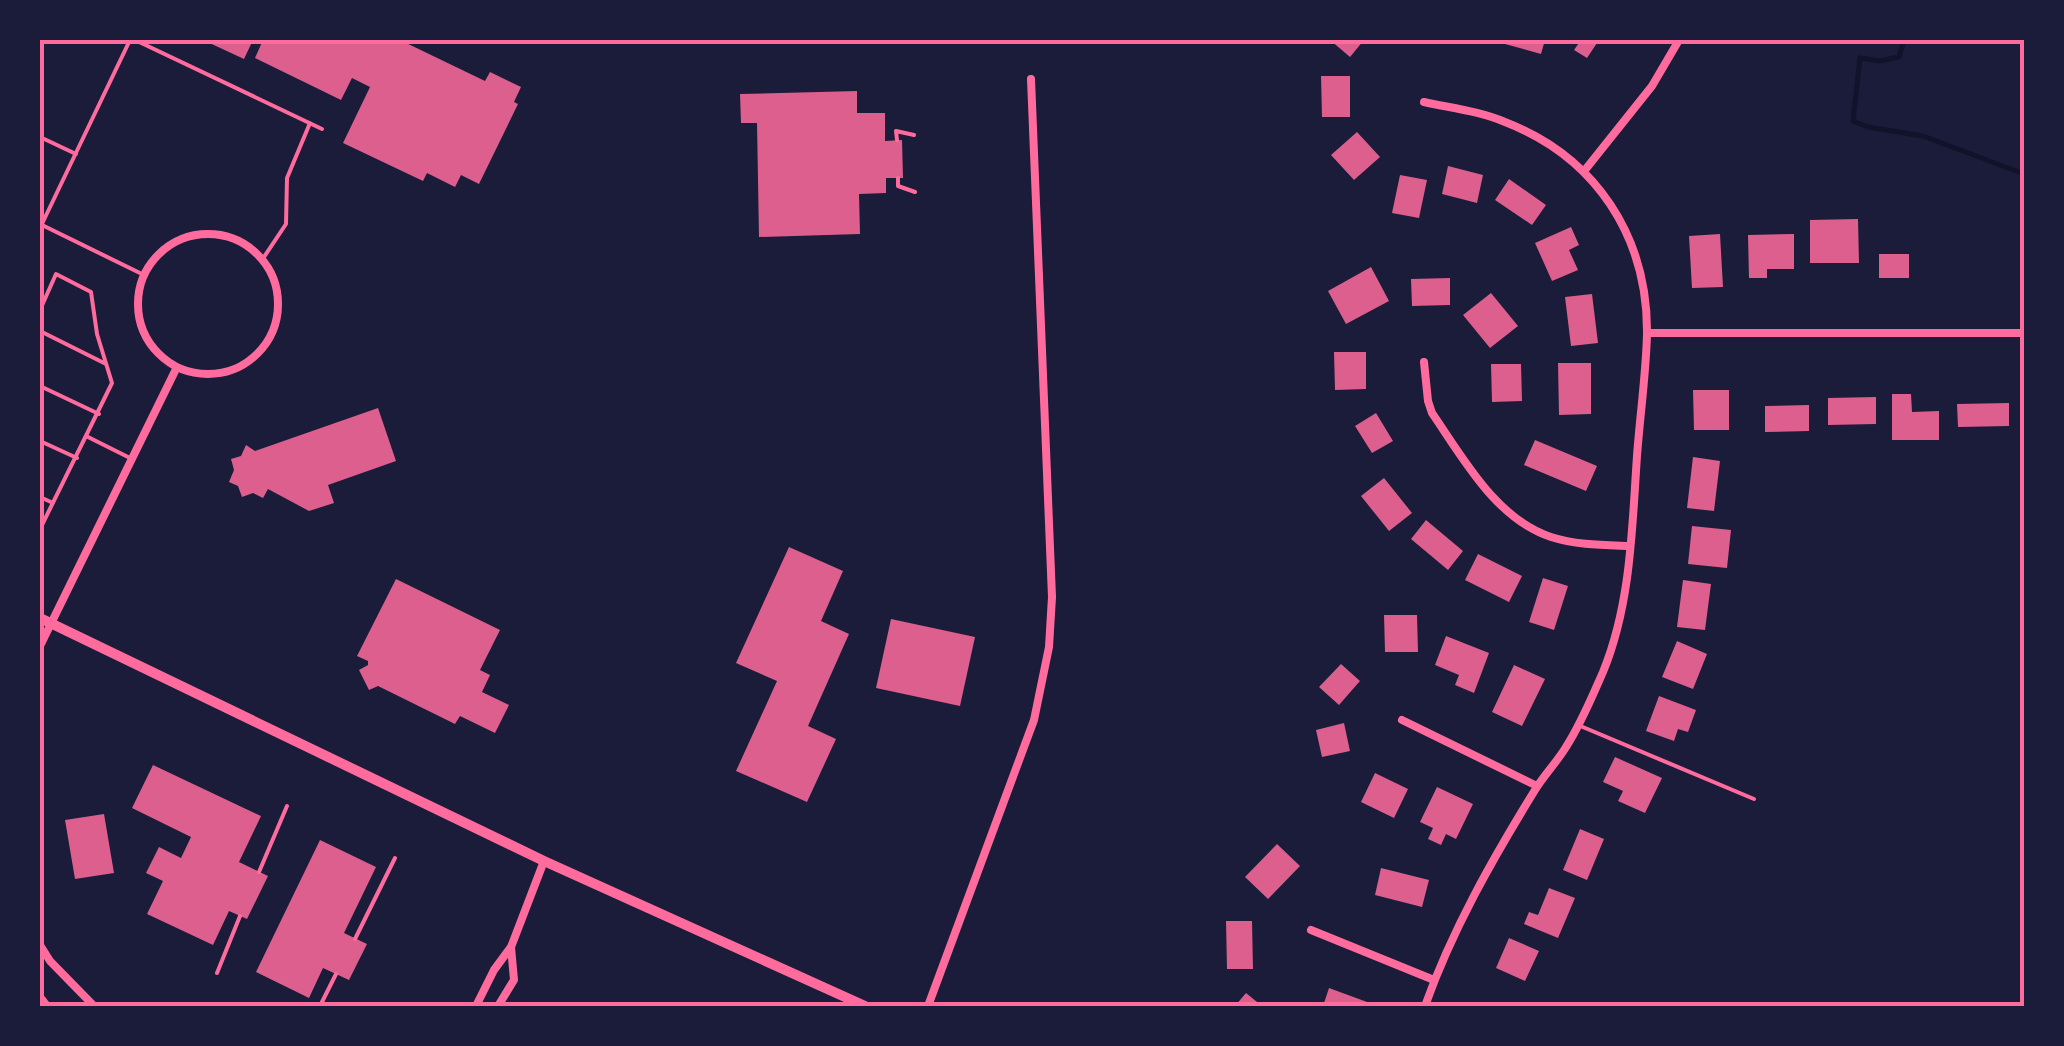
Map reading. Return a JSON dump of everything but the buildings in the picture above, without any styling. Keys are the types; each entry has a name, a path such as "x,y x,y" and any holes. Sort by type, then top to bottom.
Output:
{"street":[{"path":"1585,170 1652,86 1679,40"},
{"path":"928,1006 1034,720 1050,647 1052,580 1031,79"},
{"path":"1424,102 1502,120 1525,130 1585,170 1620,221 1636,258 1647,333 1630,546 1617,634 1578,725 1537,786 1464,915 1425,1006"},
{"path":"214,234 235,239 262,260 276,284 278,304 276,324 254,358 227,371 196,373 177,367 146,338 139,318 138,296 144,275 156,257 172,244 192,236 214,234"},
{"path":"1647,333 2024,333"},
{"path":"1424,362 1432,413 1498,502 1524,524 1550,536 1586,544 1630,546"},
{"path":"40,646 46,621 177,367"},
{"path":"46,621 544,861 865,1006"},
{"path":"1402,720 1537,786"},
{"path":"476,1006 494,970 511,948 544,861"},
{"path":"1312,930 1434,980"},
{"path":"40,945 94,1006"},
{"path":"498,1006 514,980 511,948"},
{"path":"40,997 47,1006"}],"lane":[{"path":"144,275 41,226 132,40 322,129"},
{"path":"262,260 286,224 287,178 310,123"},
{"path":"896,140 896,132 914,134"},
{"path":"40,137 76,154"},
{"path":"898,178 898,186 915,192"},
{"path":"40,310 56,274 92,292 94,321 112,383 40,529"},
{"path":"40,332 106,364"},
{"path":"40,386 99,414"},
{"path":"88,438 132,459"},
{"path":"40,441 77,458"},
{"path":"40,497 54,503"},
{"path":"1578,725 1754,799"},
{"path":"260,872 288,806"},
{"path":"355,938 396,858"},
{"path":"216,972 240,916"},
{"path":"320,1006 336,974"}],"waterway":[{"path":"1904,40 1899,57 1880,61 1860,58 1853,121 1923,136 2024,174"}]}
